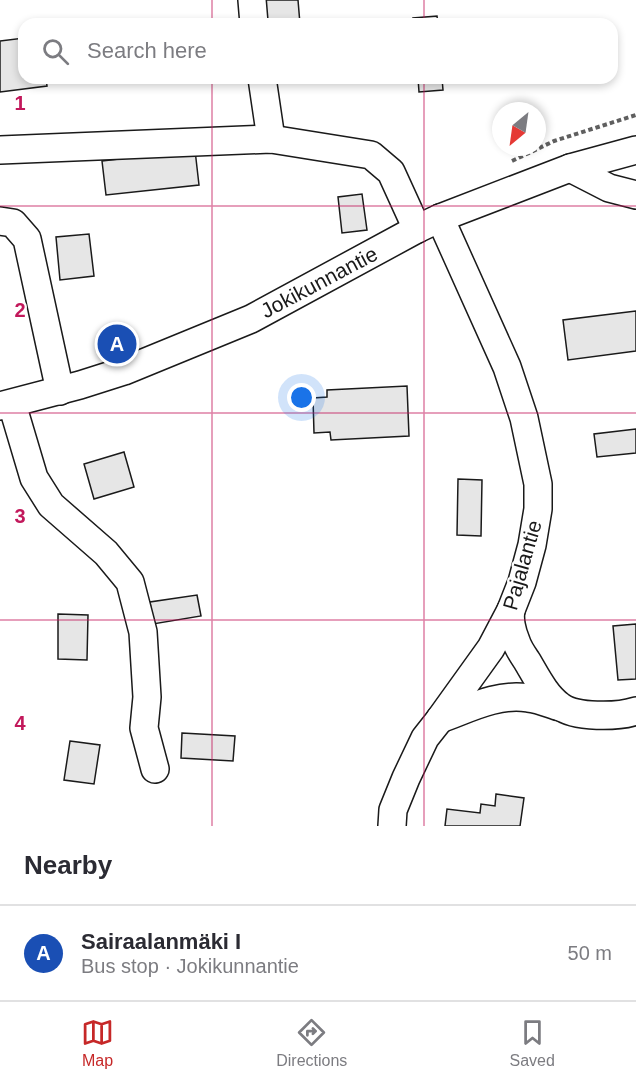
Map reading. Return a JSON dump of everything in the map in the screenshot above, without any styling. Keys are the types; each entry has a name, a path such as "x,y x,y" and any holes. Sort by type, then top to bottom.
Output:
{"street":[{"path":"252,0 254,18"},
{"path":"263,84 272,139"},
{"name":"Pajalantie","path":"0,150 272,139 371,155 391,172 429,223 507,367 524,418 538,484 538,509 532,545 522,582 511,610 490,648 425,738 393,810 392,826"},
{"name":"Jokikunnantie","path":"6,405 124,371 250,319 429,223 570,168 636,150"},
{"path":"570,168 609,188 636,195"},
{"path":"0,221 13,223 27,239 60,391"},
{"path":"6,405 34,478 51,505 106,553 130,582 143,632 147,698 144,728 155,769"},
{"path":"511,610 510,617 516,642 543,688 560,707"},
{"path":"440,719 483,702 505,698 528,698 576,712 600,716 628,714 636,711"}],"building":[{"path":"261,0 298,0 300,18 262,18"},
{"path":"437,16 437,18 413,18"},
{"path":"18,39 18,84 47,84 47,86 0,92 0,41"},
{"path":"418,84 442,84 443,90 419,92"},
{"path":"195,150 199,185 106,195 102,161"},
{"path":"362,194 367,230 342,233 338,197"},
{"path":"89,234 94,276 60,280 56,237"},
{"path":"636,311 636,351 568,360 563,320"},
{"path":"407,386 409,436 331,440 330,432 314,433 313,398 327,397 327,390"},
{"path":"636,429 636,453 597,457 594,434"},
{"path":"124,452 134,487 94,499 84,464"},
{"path":"458,479 482,480 481,536 457,535"},
{"path":"197,595 201,616 153,624 150,602"},
{"path":"58,614 88,615 87,660 58,659"},
{"path":"636,624 636,679 618,680 613,626"},
{"path":"182,733 235,736 233,761 181,758"},
{"path":"70,741 100,745 94,784 64,780"},
{"path":"496,794 524,798 520,826 445,826 447,809 480,813 481,804 495,806"}],"place":[{"name":"Sairaalanmäki I","path":"117,344"}]}
